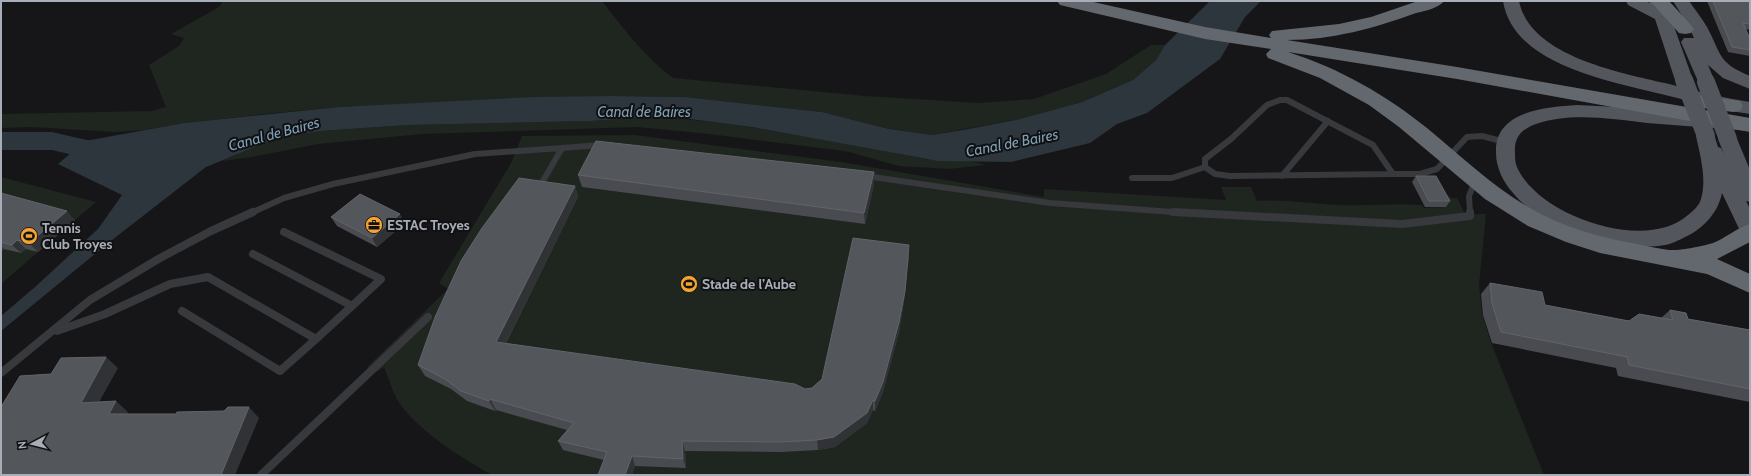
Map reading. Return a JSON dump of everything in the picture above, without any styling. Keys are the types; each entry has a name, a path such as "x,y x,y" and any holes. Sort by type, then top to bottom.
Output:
{"highway":[{"path":"1066,1 1249,40 1457,73 1750,125"},
{"path":"1167,22 1205,33 1227,42 1332,32 1359,27 1392,17 1435,1"},
{"path":"1660,6 1685,29"},
{"path":"1249,40 1329,75 1357,90 1406,122 1448,158 1523,214 1563,233 1587,241 1628,252 1672,258 1719,269 1750,284"},
{"path":"1457,73 1741,107"},
{"path":"1672,258 1717,251 1750,232"}],"main road":[{"path":"1511,1 1514,17 1522,28 1531,37 1562,56 1606,73 1741,107"},
{"path":"1634,1 1660,6 1684,80 1706,136 1750,232"},
{"path":"1676,1 1685,29 1728,139 1749,185"},
{"path":"1680,1 1698,27 1709,54 1716,63 1729,74 1750,83"},
{"path":"1706,136 1712,177 1711,199 1699,218 1684,230 1671,236 1637,240 1589,231 1566,221 1534,201 1511,176 1503,158 1506,142 1512,129 1535,117 1573,112 1607,112 1750,125"}],"lane":[{"path":"1205,167 1205,159 1231,139 1267,105 1280,100 1287,100 1373,145 1392,175"},
{"path":"1282,176 1328,121"},
{"path":"1205,167 1215,174 1230,176 1392,175 1426,173 1437,169 1458,145 1468,137 1482,136 1506,142"},
{"path":"1,373 53,332 90,300 153,262 211,231 284,198 333,184 476,154 610,144"},
{"path":"543,181 562,148"},
{"path":"1132,178 1172,178 1205,167"},
{"path":"859,175 1050,203 1229,216 1402,224 1470,216 1470,196 1476,180"},
{"path":"182,311 280,371 381,279 284,232"},
{"path":"253,254 352,306"},
{"path":"53,332 110,311 150,291 194,278 208,277 316,339"},
{"path":"261,475 428,317"}],"shaded area":[{"path":"223,1 602,1 644,52 673,78 866,96 978,103 1034,99 1106,74 1151,45 1165,45 1156,60 1133,80 1082,102 1020,119 932,135 889,129 822,112 685,97 612,96 339,107 264,114 184,123 145,130 115,132 32,127 1,128 1,114 152,111 166,107 149,65 179,46 184,38 171,34 219,7"},
{"path":"655,117 724,123 926,159 964,161 986,165 949,169 899,166 845,151 709,134 638,127 422,134 318,144 222,161 278,138 320,131 407,125 590,121"},
{"path":"635,135 841,162 1044,197 1044,189 1226,200 1221,187 1251,187 1257,201 1288,201 1341,205 1412,204 1422,205 1424,208 1446,207 1439,195 1448,195 1451,198 1457,198 1465,214 1486,214 1479,285 1482,313 1490,340 1544,475 492,475 468,461 430,435 409,415 395,396 384,367 377,372 367,367 448,289 439,283 511,163 522,136"},
{"name":"Tennis Club Troyes","path":"1,177 96,202 1,284"}],"water":[{"path":"1210,1 1261,1 1245,17 1220,59 1147,113 1117,124 1090,143 1011,162 938,161 752,127 690,119 655,117 590,121 407,125 320,131 278,138 206,167 112,240 1,331 1,316 98,229 122,195 58,164 85,141 184,123 339,107 534,97 612,96 685,97 822,112 889,129 932,135 1020,119 1082,102 1133,80 1156,60 1165,45"}],"building":[{"path":"1713,1 1750,1 1750,24 1743,23 1750,39 1750,50 1732,47"},
{"path":"596,141 874,172 864,213 578,175"},
{"path":"1416,176 1436,176 1450,201 1429,201"},
{"path":"519,178 575,186 496,342 795,384 805,389 812,388 822,379 853,238 909,245 905,291 899,322 883,382 875,401 873,400 867,413 834,437 817,440 779,442 682,441 683,459 632,456 625,475 598,475 607,452 558,441 574,423 490,399 489,401 461,391 445,379 418,365 435,317 461,261 482,228"},
{"path":"1,193 67,211 29,243 17,240 12,245 1,242"},
{"path":"360,194 400,214 372,238 331,217"},
{"path":"1490,283 1542,292 1545,305 1629,321 1639,314 1673,320 1670,310 1686,313 1688,319 1750,330 1750,389 1629,365 1627,357 1501,332 1492,303"},
{"path":"106,357 81,403 116,401 109,414 176,414 177,412 224,411 228,407 249,407 221,475 1,475 1,407 20,376 51,374 61,358"}],"waterway":[{"name":"Canal de Baires","path":"1,141 52,141 116,156"}],"place":[{"name":"ESTAC Troyes","path":"374,225"},
{"name":"Tennis Club Troyes","path":"29,236"},
{"name":"Stade de l’Aube","path":"689,284"}]}
